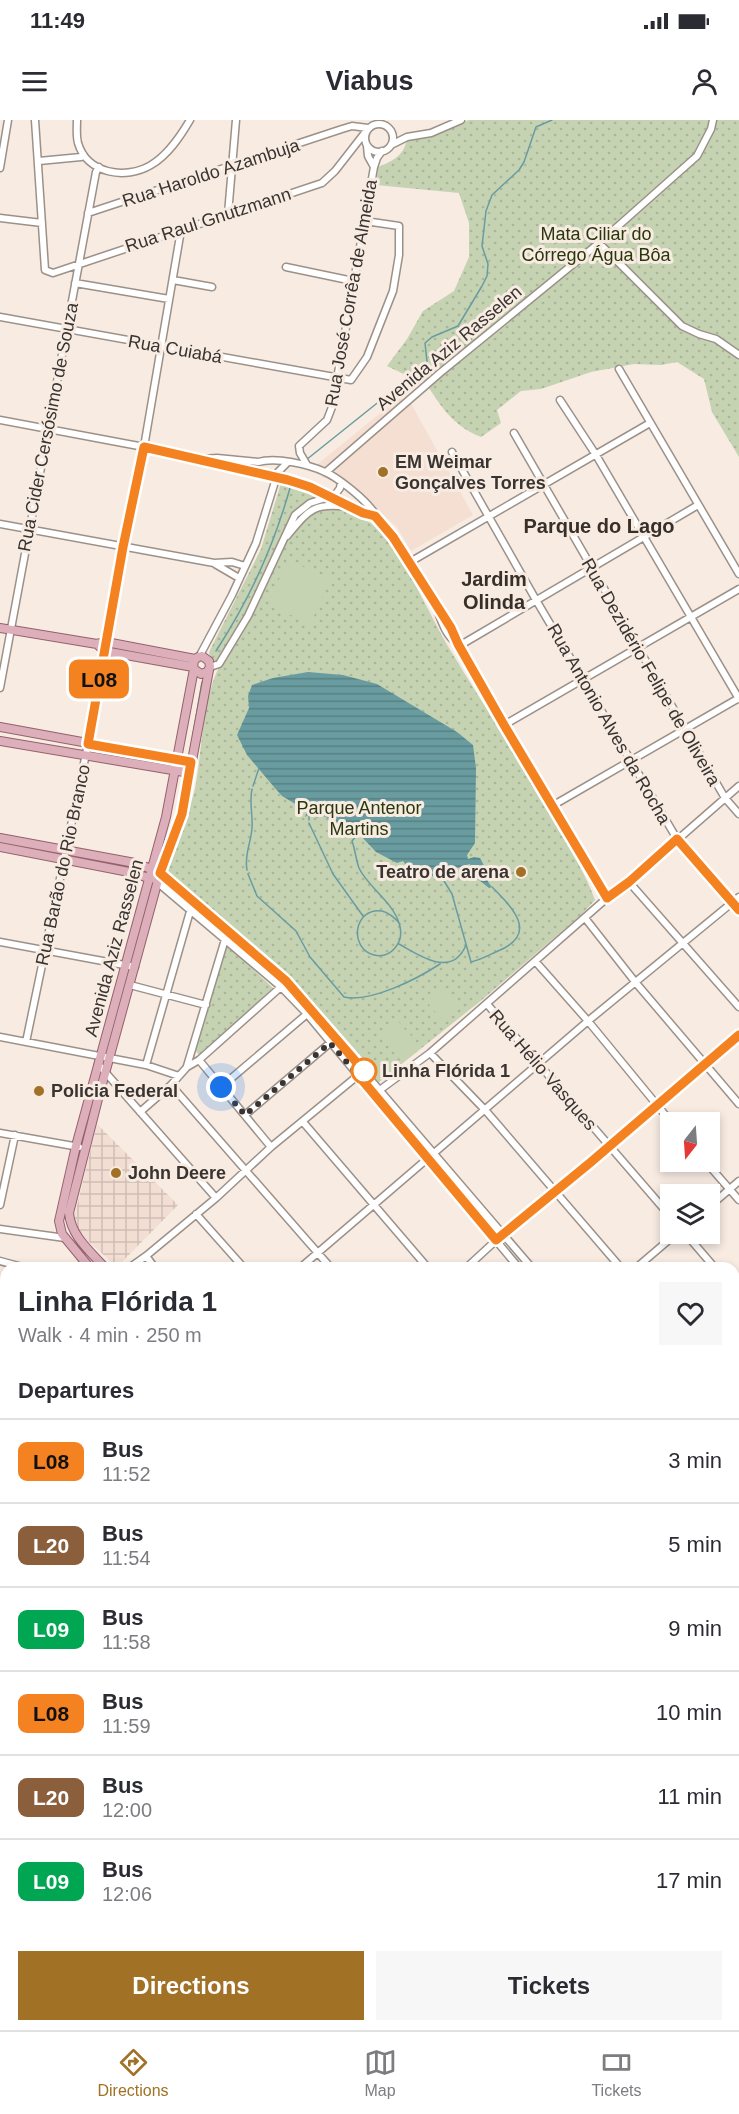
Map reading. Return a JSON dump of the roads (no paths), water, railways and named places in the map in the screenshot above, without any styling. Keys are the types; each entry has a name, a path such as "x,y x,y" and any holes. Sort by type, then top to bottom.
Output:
{"main road":[{"path":"0,628 116,644 195,663 201,674 209,669 208,658 195,663 115,653 104,651 102,643"},
{"path":"115,653 116,644"},
{"name":"Avenida Aziz Rasselen","path":"100,1262 74,1233 69,1214 106,1073 105,1057 126,965 166,818 195,663"},
{"name":"Avenida Aziz Rasselen","path":"63,1236 59,1221 98,1064 105,1057 130,985 160,873 182,814 209,669"},
{"path":"0,728 191,762"},
{"path":"0,741 190,773"},
{"path":"0,838 135,863 160,873"},
{"path":"0,847 134,873 158,883"},
{"path":"63,1236 81,1262"}],"street":[{"path":"0,218 42,223 35,120"},
{"path":"77,120 77,139 83,154 99,167 124,174 146,168 158,160 169,150 190,120"},
{"path":"228,214 236,120"},
{"path":"374,167 382,152 391,145 407,137 430,134 461,120"},
{"name":"Avenida Aziz Rasselen","path":"326,472 440,374 599,243 697,156 711,129 713,120"},
{"path":"374,167 368,156 364,137 368,129 381,122 391,130 407,137"},
{"path":"0,168 5,125"},
{"name":"Rua Haroldo Azambuja","path":"88,213 352,126 368,129"},
{"name":"Rua Raul Gnutzmann","path":"42,223 45,270 52,273 322,183 368,129"},
{"path":"391,130 393,138 391,145"},
{"path":"354,146 366,145 374,151 382,152"},
{"path":"39,160 81,157 83,154"},
{"name":"Rua Cider Cersósimo de Souza","path":"0,688 88,213 99,167"},
{"name":"Rua José Corrêa de Almeida","path":"309,467 300,453 301,444 327,420 332,407 374,167"},
{"name":"Rua Cuiabá","path":"0,317 351,380 367,357 393,291 399,255 399,226 365,221"},
{"path":"102,643 144,447 181,230"},
{"path":"599,243 682,326 716,339 739,355"},
{"path":"286,267 353,281"},
{"path":"173,280 212,286"},
{"path":"75,283 170,299"},
{"path":"619,369 739,574"},
{"path":"552,806 739,699 596,455 560,400"},
{"path":"0,420 203,459 276,477 310,487 375,516"},
{"path":"410,562 650,423"},
{"name":"Rua Dezidério Felipe de Oliveira","path":"514,433 725,798 739,814"},
{"name":"Rua Antonio Alves da Rocha","path":"452,452 677,839 739,910"},
{"path":"203,459 288,462 309,467 326,472 368,505 410,562 451,628 458,645 504,725 607,898"},
{"path":"195,663 256,543 279,469 288,462"},
{"path":"209,669 219,664 228,653 248,616 295,514 310,503 338,493 340,482"},
{"path":"286,536 306,513 314,508 336,505 352,507"},
{"path":"458,645 698,505"},
{"path":"0,524 214,563 232,562 245,566"},
{"path":"229,573 232,562"},
{"path":"214,563 239,578"},
{"path":"504,725 739,589"},
{"name":"Rua Barão do Rio Branco","path":"26,1042 86,755 104,651"},
{"path":"374,1094 430,1053 739,786"},
{"path":"160,873 194,902 226,936"},
{"path":"629,882 739,1007"},
{"path":"158,883 284,984 361,1073 374,1094 514,1262"},
{"path":"307,1262 588,1021 739,897"},
{"path":"146,1065 194,902"},
{"path":"585,918 636,983 739,1104"},
{"path":"187,1067 226,936"},
{"path":"0,942 135,967"},
{"path":"535,961 588,1021 662,1112"},
{"path":"284,984 330,1043 380,1089 527,1262"},
{"path":"140,1112 171,1085 187,1067 198,1060 284,984"},
{"path":"130,985 206,1005"},
{"name":"Rua Hélio Vasques","path":"487,1004 660,1205"},
{"path":"221,1087 307,1014"},
{"path":"472,1262 739,1035"},
{"path":"0,1037 146,1065 179,1076"},
{"path":"245,1115 330,1043"},
{"path":"430,1053 486,1110 616,1262"},
{"path":"198,1060 271,1147"},
{"path":"98,1064 216,1198"},
{"path":"138,1262 216,1198 271,1147 361,1073"},
{"path":"171,1085 248,1170 326,1262"},
{"path":"303,1122 423,1262"},
{"path":"0,1133 85,1148"},
{"path":"0,1205 3,1175 15,1136"},
{"path":"715,1172 739,1200"},
{"path":"720,1198 739,1181"},
{"path":"196,1214 239,1262"},
{"path":"0,1229 63,1236"},
{"path":"643,1262 664,1244"},
{"path":"694,1244 710,1262"},
{"path":"146,1256 150,1262"}],"water":[{"path":"308,672 343,675 377,684 457,732 473,745 476,768 475,843 467,855 468,859 480,858 492,887 489,888 476,880 470,864 447,871 438,879 406,865 403,861 397,863 376,852 360,835 346,825 340,827 328,818 320,815 317,818 312,813 305,817 307,811 282,796 274,787 247,755 237,735 249,708 248,696 252,685 273,678"}],"waterway":[{"path":"306,460 421,368 427,362 425,343 432,337 458,326 487,276 488,264 482,246 486,211 492,195 519,170 536,127 552,120"},
{"path":"216,651 240,612 259,572 290,488"},
{"path":"193,735 202,682"},
{"path":"253,786 259,768"},
{"path":"247,870 246,859 252,828 252,789"},
{"path":"309,823 333,874 363,916"},
{"path":"358,834 352,841 359,868 396,915 399,923 401,933 397,945 385,955 374,955 360,945 358,929 365,915 373,911 382,911 392,916 396,920 398,922 400,924"},
{"path":"248,874 257,896 296,931 310,957 344,997 355,998 380,993 406,983 440,964"},
{"path":"441,876 452,894 471,962 510,944 517,937 520,929 514,912 492,887"},
{"path":"399,944 425,958 444,963 460,955 466,945"}],"place":[{"name":"EM Weimar Gonçalves Torres","path":"383,472"},
{"name":"Teatro de arena","path":"521,872"},
{"name":"Linha Flórida 1","path":"364,1071"},
{"name":"Policia Federal","path":"39,1091"},
{"name":"John Deere","path":"116,1173"}],"district":[{"name":"Parque do Lago","path":"599,526"},
{"name":"Jardim Olinda","path":"494,590"}],"park label":[{"name":"Mata Ciliar do Córrego Água Bôa","path":"596,244"},
{"name":"Parque Antenor Martins","path":"359,818"}]}
